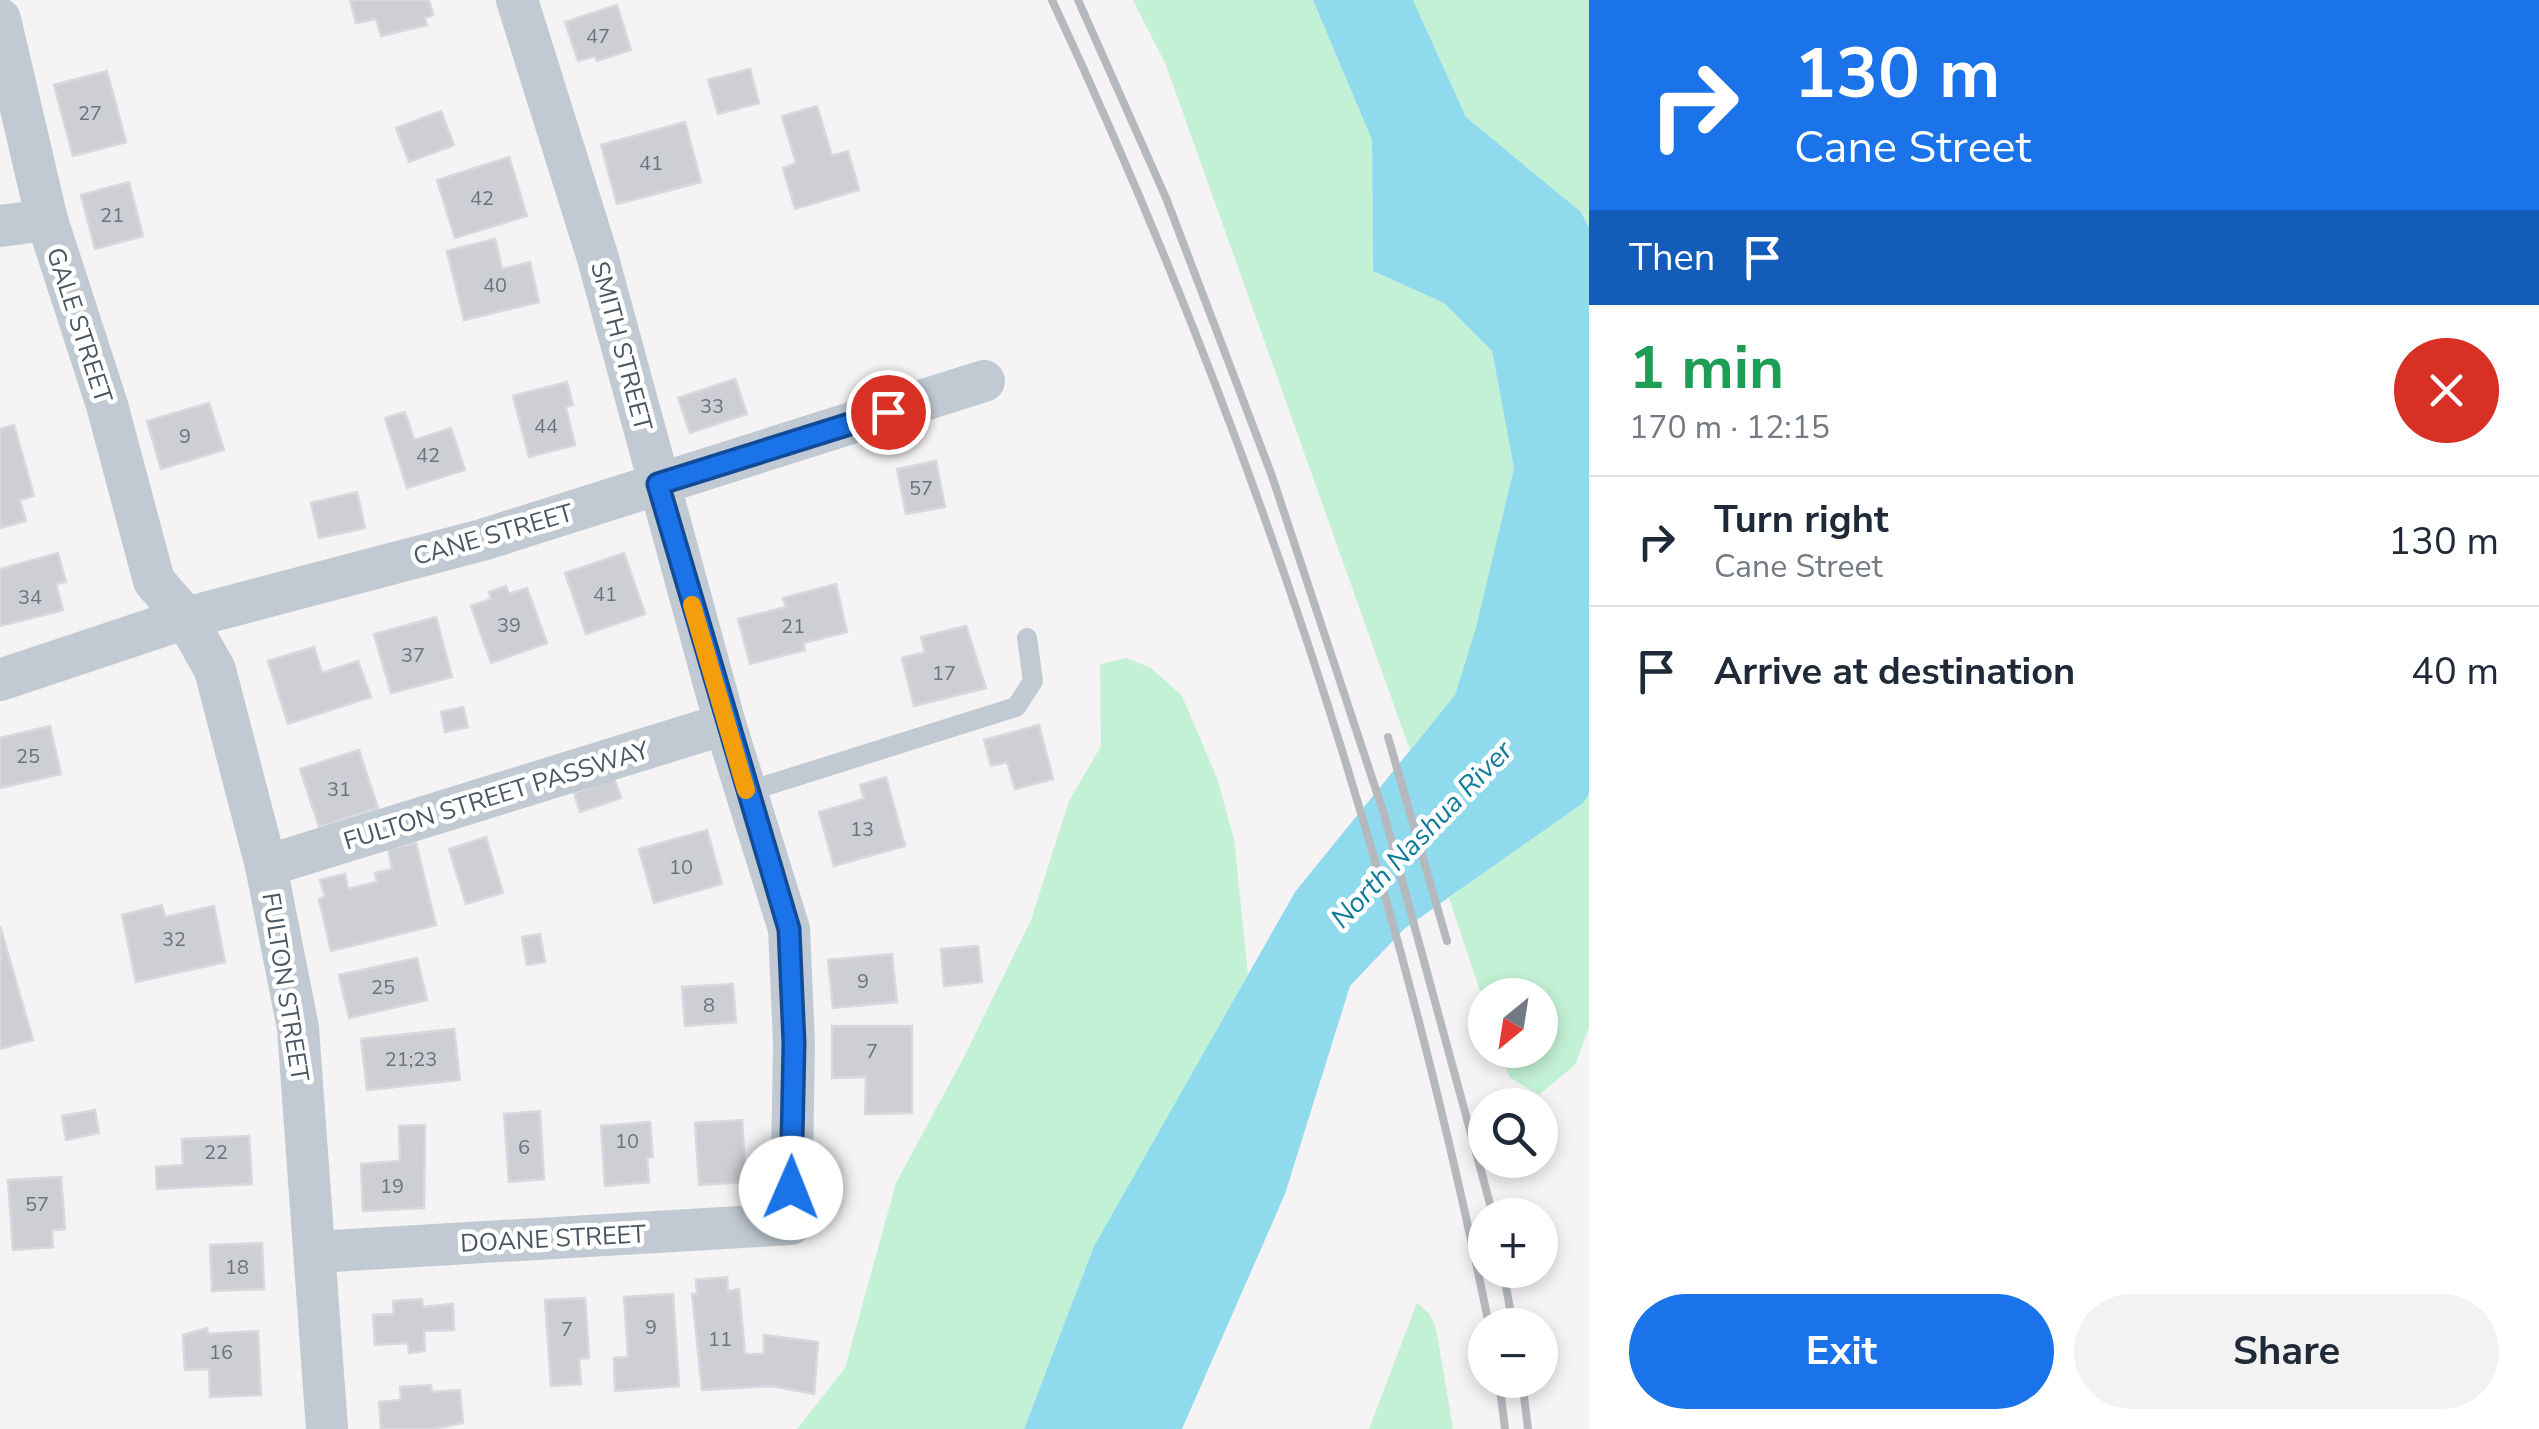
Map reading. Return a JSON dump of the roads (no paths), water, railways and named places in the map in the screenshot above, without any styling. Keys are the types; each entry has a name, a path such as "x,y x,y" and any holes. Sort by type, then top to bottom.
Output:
{"street":[{"name":"SMITH STREET","path":"517,0 597,255 725,724 789,929 794,1043 790,1224"},
{"name":"GALE STREET","path":"0,19 47,220 106,405 154,581 186,618"},
{"path":"0,226 47,220"},
{"name":"CANE STREET","path":"0,680 186,618 482,540 984,382"},
{"name":"FULTON STREET","path":"186,618 215,670 266,866 298,1028 327,1429"},
{"name":"FULTON STREET PASSWAY","path":"266,866 725,724"},
{"name":"DOANE STREET","path":"316,1252 790,1224"}],"lane":[{"path":"746,792 1016,707 1032,681 1027,638"}],"water":[{"name":"North Nashua River","path":"1313,0 1413,0 1466,117 1581,212 1589,228 1589,794 1583,803 1404,929 1350,986 1285,1194 1182,1429 1024,1429 1094,1246 1295,892 1455,695 1476,628 1514,468 1492,351 1444,303 1373,271 1372,140"}],"railway":[{"path":"1052,0 1124,159 1190,321 1310,649 1409,985 1485,1308"},
{"path":"1078,0 1166,198 1272,476 1384,814 1488,1198"},
{"path":"1388,737 1447,941"},
{"path":"1506,1288 1510,1308"},
{"path":"1501,1398 1505,1429"},
{"path":"1524,1398 1528,1429"}]}
